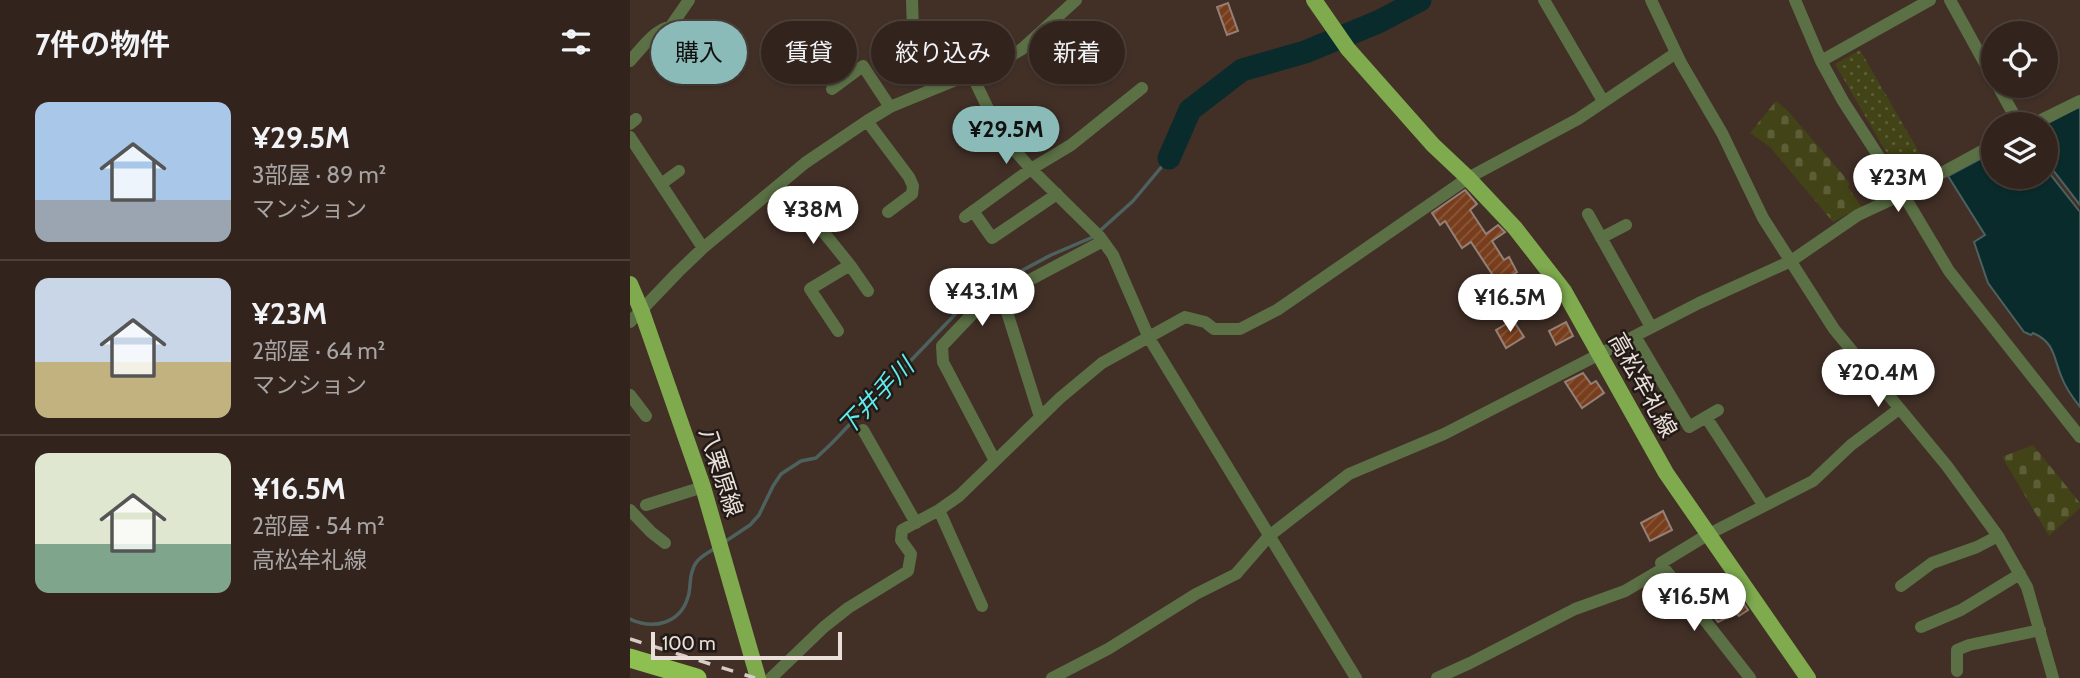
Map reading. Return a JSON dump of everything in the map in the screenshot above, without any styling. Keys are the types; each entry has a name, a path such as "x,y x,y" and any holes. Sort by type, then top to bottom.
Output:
{"highway":[{"path":"630,658 697,678"}],"main road":[{"name":"高松牟礼線","path":"1314,0 1348,48 1433,145 1515,228 1564,291 1666,473 1808,678"},
{"name":"八栗原線","path":"630,284 636,317 703,487 758,678"}],"street":[{"path":"630,61 652,37 664,27 671,26 689,0"},
{"path":"912,0 913,21"},
{"path":"1015,52 1076,0"},
{"path":"1544,0 1603,101"},
{"path":"1651,0 1676,52 1722,132 1763,218 1834,329 1947,466 1998,536 2027,587 2053,678"},
{"path":"1795,0 1821,61 1843,101 1949,271 2080,437"},
{"path":"1821,61 1930,0"},
{"path":"1951,0 1981,56"},
{"path":"771,678 848,608 908,571 911,554 901,540 902,530 959,496 1040,417 1102,363 1185,317 1205,323 1214,329 1240,330 1278,310 1468,178 1577,119 1676,52"},
{"path":"832,89 863,66 890,107"},
{"path":"636,317 703,248 805,163 890,107 948,84"},
{"path":"970,84 1011,146 1088,224 1113,255 1149,338 1356,678"},
{"path":"1057,194 992,238 969,214 1031,169 1071,145 1142,88"},
{"path":"2058,112 2080,101"},
{"path":"867,121 913,186 912,194 888,212"},
{"path":"630,137 703,248"},
{"path":"1052,678 1108,649 1196,594 1237,573 1269,536 1349,474 1444,434 1699,303 1791,261 1858,215 1981,152"},
{"path":"661,184 679,171"},
{"path":"772,191 793,210 817,224 868,291"},
{"path":"1588,214 1651,327"},
{"path":"1601,238 1626,225"},
{"path":"995,461 943,362 942,346 979,307 1102,239"},
{"path":"838,331 810,289 850,265"},
{"path":"1007,312 1040,417"},
{"path":"1635,336 1689,428 1712,414 1764,506"},
{"path":"630,394 646,416"},
{"path":"1750,678 1661,563 1707,534 1813,481 1851,445 1899,410"},
{"path":"863,430 916,523"},
{"path":"646,505 703,487"},
{"path":"630,510 665,543"},
{"path":"939,510 982,606"},
{"path":"1901,586 1931,563 1977,547 1998,536"},
{"path":"1437,678 1575,609 1625,591 1664,568"},
{"path":"1921,626 1961,610 2020,574"},
{"path":"1957,671 1957,650 2040,629"}],"green space":[{"path":"1860,50 1930,171 1910,175 1893,164 1835,64"},
{"path":"1776,101 1787,110 1850,183 1848,187 1863,209 1833,222 1770,147 1750,133"},
{"path":"2033,445 2080,503 2080,508 2049,536 2002,457"}],"water":[{"path":"2080,106 2080,205 2058,177 2058,118"},
{"path":"1981,158 1981,189 2058,189 2058,184 2080,212 2080,407 2066,386 2050,346 2033,333 2031,335 2024,332 1988,283 1974,242 1985,235 1948,176"}],"building":[{"path":"1228,3 1238,31 1227,35 1217,7"},
{"path":"1465,190 1477,204 1470,210 1486,234 1498,225 1505,232 1492,241 1504,260 1509,257 1517,272 1498,283 1471,242 1462,248 1445,221 1440,225 1432,213"},
{"path":"1543,281 1551,294 1512,317 1504,303"},
{"path":"1513,320 1524,337 1506,348 1496,330"},
{"path":"1566,322 1573,336 1556,345 1549,331"},
{"path":"1583,373 1591,384 1596,381 1604,393 1582,408 1565,382"},
{"path":"1663,511 1672,530 1650,541 1641,523"},
{"path":"1736,592 1748,610 1739,616 1736,613 1718,622 1708,608"}],"waterway":[{"name":"下井手川","path":"1169,158 1190,110 1242,70 1305,52 1378,22 1420,0"},
{"name":"下井手川","path":"723,543 750,525 759,515 781,474 801,461 816,458 965,304 1051,255 1093,237 1133,201 1169,158"},
{"name":"下井手川","path":"630,619 648,624 672,619 679,613 688,597 695,565 717,547"}],"railway":[{"path":"630,639 755,678"}]}
